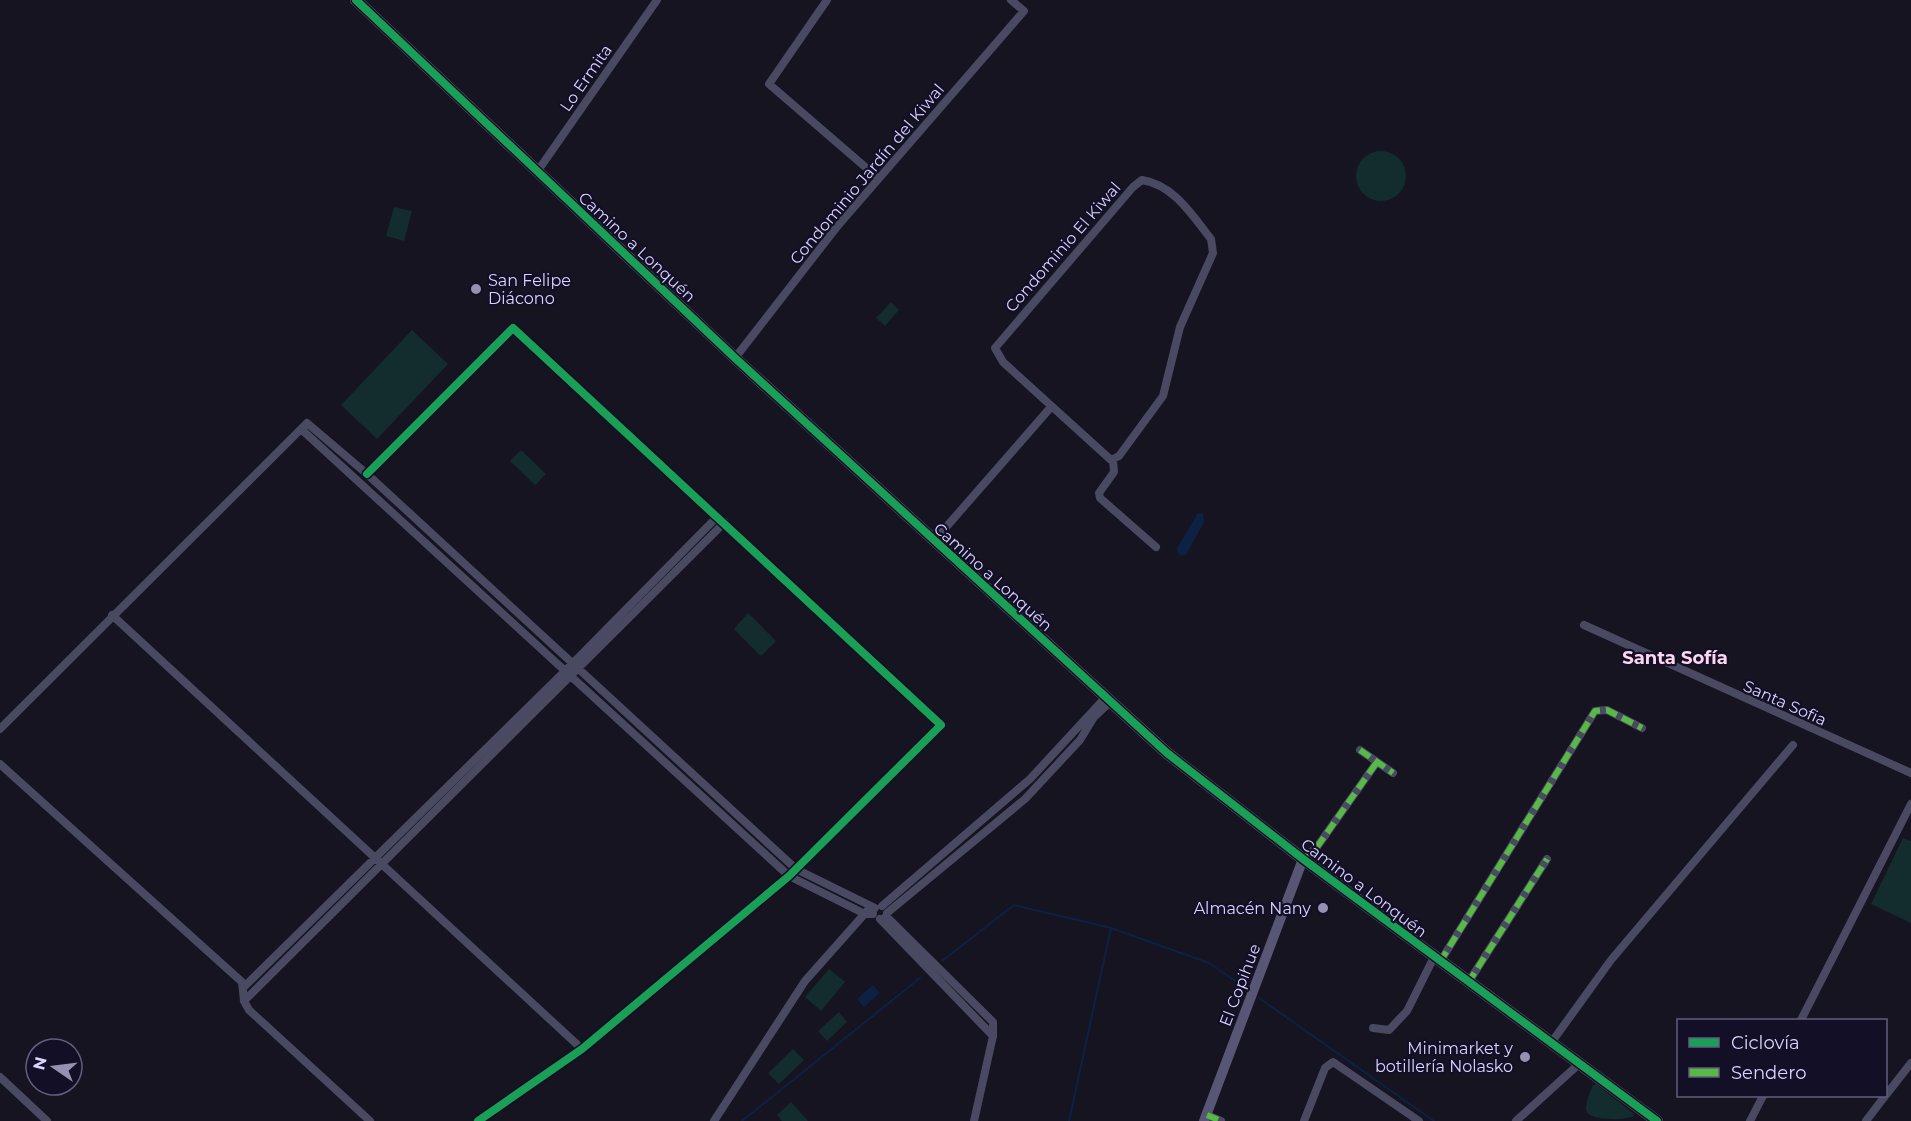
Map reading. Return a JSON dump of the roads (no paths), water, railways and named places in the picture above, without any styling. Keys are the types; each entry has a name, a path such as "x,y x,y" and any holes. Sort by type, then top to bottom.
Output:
{"main road":[{"name":"Camino a Lonquén","path":"356,0 735,358 1178,763 1303,859 1657,1121"},
{"name":"El Copihue","path":"1205,1118 1303,859"}],"street":[{"name":"Lo Ermita","path":"537,172 657,0"},
{"path":"827,0 769,84 878,178"},
{"name":"Condominio Jardín del Kiwal","path":"735,358 878,178 1024,11 1011,0"},
{"name":"Condominio El Kiwal","path":"1145,180 1165,187 1175,195 1211,238 1214,250 1179,327 1160,402 1113,460 1051,407 999,358 995,346 1136,183 1145,180"},
{"path":"367,474 513,328 725,522 941,725 789,876 582,1049 478,1121"},
{"path":"934,541 1051,407"},
{"path":"304,426 367,474 796,869 877,912 990,1018 995,1028 974,1121"},
{"path":"0,729 304,426"},
{"path":"304,426 572,678 789,876 877,912"},
{"path":"1113,460 1114,471 1099,494 1100,498 1156,548"},
{"path":"244,987 565,671 718,516"},
{"path":"244,1001 572,678 725,522"},
{"path":"112,615 582,1049"},
{"name":"Santa Sofia","path":"1584,625 1911,773"},
{"path":"714,1121 806,981 877,912 1030,779 1108,700"},
{"path":"1373,1028 1389,1030 1407,1011 1437,959 1595,711 1607,710 1642,728"},
{"path":"1551,1043 1611,960 1793,746"},
{"path":"1360,750 1394,773"},
{"path":"1303,859 1317,847 1377,762"},
{"path":"0,764 242,982 244,1001 249,1011 370,1121"},
{"path":"1802,1019 1911,804"},
{"path":"1468,982 1547,859"},
{"path":"1304,1121 1325,1068 1333,1062 1419,1121"},
{"path":"1887,1093 1911,1063"},
{"path":"1515,1121 1580,1064"},
{"path":"0,1077 47,1121"},
{"path":"1750,1121 1762,1097"},
{"path":"1866,1121 1884,1097"},
{"path":"1205,1118 1221,1121"}],"water":[{"path":"1198,513 1203,514 1204,522 1186,555 1179,556 1177,548"},
{"path":"873,985 880,993 864,1007 857,999"}],"waterway":[{"path":"942,961 1014,905 1111,928 1209,963 1247,989"},
{"path":"1069,1121 1111,928"},
{"path":"742,1121 920,978"},
{"path":"1259,998 1434,1121"}],"place":[{"name":"San Felipe Diácono","path":"476,289"},
{"name":"Almacén Nany","path":"1323,908"},
{"name":"Minimarket y botillería Nolasko","path":"1525,1057"}],"district":[{"name":"Santa Sofía","path":"1675,658"}]}
